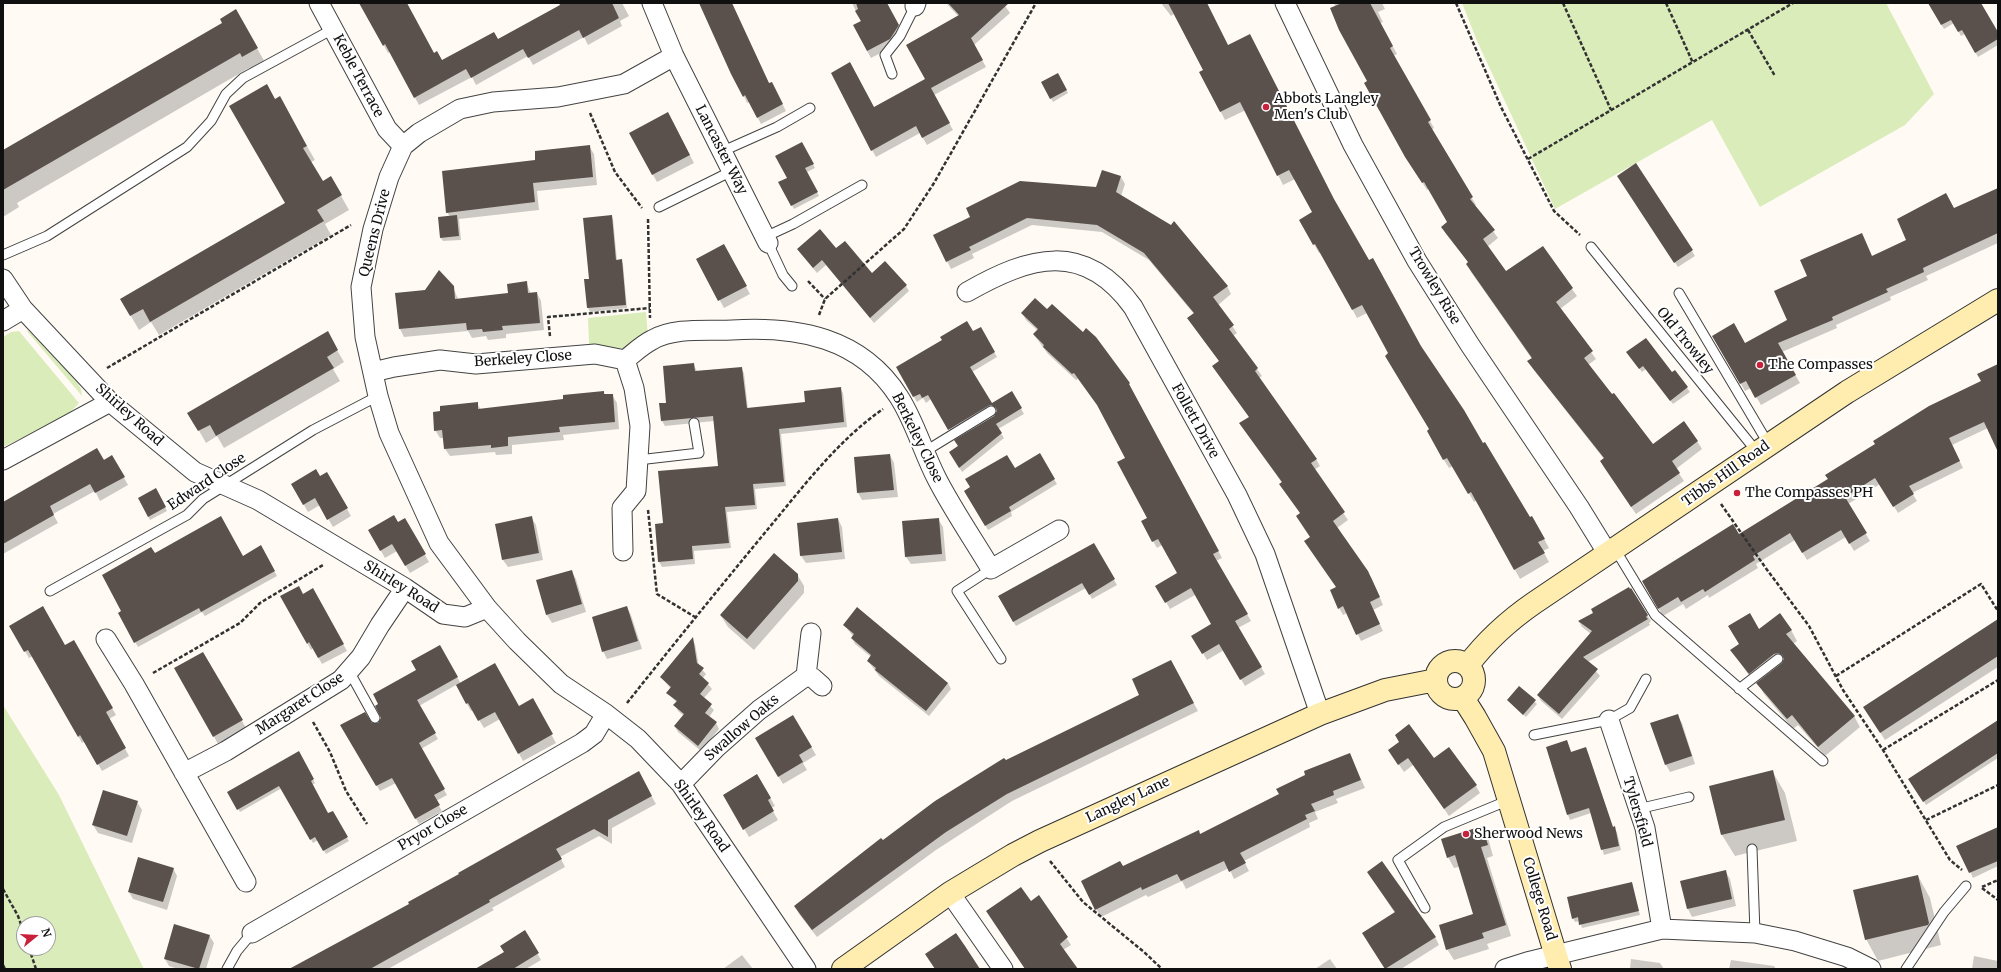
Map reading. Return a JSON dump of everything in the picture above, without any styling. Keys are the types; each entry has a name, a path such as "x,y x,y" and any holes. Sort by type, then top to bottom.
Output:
{"street":[{"name":"Keble Terrace","path":"319,3 387,129 403,146"},
{"name":"Lancaster Way","path":"652,3 674,56 767,240"},
{"name":"Trowley Rise","path":"1285,3 1353,145 1418,261 1470,345 1611,552"},
{"name":"Queens Drive","path":"487,608 438,543 389,433 378,396 365,337 361,287 373,229 389,177 403,146 419,133 460,110 492,102 558,97 624,84 674,56"},
{"name":"Follett Drive","path":"967,292 1001,274 1030,263 1048,261 1068,262 1088,267 1107,278 1120,290 1132,307 1237,495 1265,554 1320,714"},
{"name":"Shirley Road","path":"3,279 23,309 110,402 195,472 258,500 405,588 444,614 465,617 487,608 517,641 561,684 610,717 638,739 681,784 806,969"},
{"name":"Tibbs Hill Road","path":"1468,665 1484,644 1508,620 1847,392 1998,300"},
{"path":"3,321 23,309"},
{"name":"Berkeley Close","path":"373,372 440,360 476,364 595,354 625,360 651,341 678,332 762,328 811,334 843,345 869,362 900,397 937,479 991,569"},
{"path":"623,551 622,508 636,491 640,426 634,388 625,360"},
{"path":"3,460 110,402"},
{"path":"991,569 1059,530"},
{"name":"Margaret Close","path":"184,773 226,751 341,680 361,657 405,588"},
{"path":"811,633 806,676 813,678 822,686"},
{"path":"106,638 134,684 246,882"},
{"path":"1456,660 1468,665 1475,676 1475,683 1468,695 1456,700 1444,696 1437,686 1436,680 1440,668 1444,664 1456,660"},
{"name":"Swallow Oaks","path":"681,784 716,748 759,710 806,676"},
{"name":"Langley Lane","path":"843,969 950,893 1013,855 1040,841 1320,714 1385,690 1436,680"},
{"name":"College Road","path":"1462,698 1475,717 1494,751 1559,962"},
{"name":"Pryor Close","path":"252,933 582,743 594,734 610,717"},
{"name":"Tylersfield","path":"1609,720 1645,828 1662,929"},
{"path":"950,893 1003,969"},
{"path":"1505,969 1527,962 1559,962 1662,929 1755,933 1795,941 1847,957 1871,969"}],"lane":[{"path":"892,74 885,55 900,36 916,5"},
{"path":"3,255 47,236 187,147 211,121 226,94 243,78 333,29"},
{"path":"723,151 777,126 810,108"},
{"path":"659,206 732,171"},
{"path":"792,286 783,276 767,240 862,185"},
{"name":"Old Trowley","path":"1591,247 1763,449"},
{"path":"1680,293 1763,449"},
{"name":"Edward Close","path":"50,591 187,514 203,499 313,430 378,396"},
{"path":"924,452 991,411"},
{"path":"638,460 699,453 694,423"},
{"path":"1611,552 1655,615 1823,761"},
{"path":"991,569 957,590 1001,659"},
{"path":"1739,689 1778,660"},
{"path":"349,671 375,718"},
{"path":"1534,735 1609,720 1630,708 1646,679"},
{"path":"1638,810 1689,796"},
{"path":"1426,908 1398,860 1444,827 1509,800"},
{"path":"1752,849 1755,933"},
{"path":"1906,969 1944,912 1966,886"},
{"path":"227,969 237,951 252,933"}],"path":[{"path":"811,334 825,299 904,229 934,183 1036,3"},
{"path":"1456,3 1502,107 1554,211 1591,247"},
{"path":"1563,3 1612,110"},
{"path":"1666,3 1693,63"},
{"path":"1528,159 1793,3"},
{"path":"1748,30 1775,76"},
{"path":"581,92 615,172 643,209"},
{"path":"88,378 379,209"},
{"path":"648,215 651,341"},
{"path":"551,357 548,317 650,308"},
{"path":"610,717 822,464 848,438 900,397"},
{"path":"1714,508 1721,504 1809,626 1843,690 1883,750 1950,860 1966,874"},
{"path":"648,506 657,594 695,617"},
{"path":"134,684 240,623 260,603 344,552"},
{"path":"1836,676 1981,584 1998,611"},
{"path":"1883,750 1998,680"},
{"path":"303,704 330,752 346,791 367,824"},
{"path":"1926,820 1998,785"},
{"path":"1040,841 1062,877 1083,902 1144,952 1162,969"},
{"path":"1981,887 1998,880"},
{"path":"1976,883 1998,900"},
{"path":"3,889 18,916"},
{"path":"32,956 36,969"},
{"path":"3,964 5,969"}],"green space":[{"path":"1462,3 1886,3 1934,94 1905,125 1760,207 1712,120 1555,209 1477,41"},
{"path":"646,312 648,337 625,348 589,345 588,318"},
{"path":"26,330 30,332 76,380 81,389 82,396"},
{"path":"19,331 79,403 67,416 3,447 3,337 11,332"},
{"path":"3,705 59,795 144,969 3,969"}],"building":[{"path":"359,3 407,3 434,53 437,51 442,60 494,32 498,39 560,5 559,3 612,3 619,18 583,38 579,30 528,58 523,49 471,78 466,69 414,98 385,44 383,46"},
{"path":"699,3 732,3 769,83 772,82 783,104 757,118 745,95 743,97 731,74"},
{"path":"856,3 887,3 899,25 890,39 867,51 853,25 861,21 855,11 858,9"},
{"path":"948,3 1009,3 971,38 983,60 931,88 950,123 922,138 916,126 871,151 831,73 850,62 874,107 925,79 906,45 959,15"},
{"path":"1168,3 1207,3 1228,45 1250,34 1334,199 1369,260 1373,258 1421,346 1464,410 1483,443 1485,442 1530,517 1532,516 1545,539 1538,542 1545,553 1514,570 1471,492 1468,494 1447,458 1443,460 1427,431 1429,429 1385,356 1388,353 1362,305 1352,310 1315,244 1313,245 1299,220 1312,212 1289,170 1277,176 1240,102 1220,112 1199,72 1203,70"},
{"path":"1342,3 1370,3 1393,46 1390,48 1431,120 1428,122 1473,197 1470,199 1495,230 1483,239 1506,271 1543,246 1573,288 1556,302 1593,351 1584,358 1612,394 1614,393 1653,444 1684,421 1698,441 1672,461 1680,473 1631,507 1600,461 1604,458 1527,361 1532,358 1466,264 1468,262 1441,227 1447,222 1424,182 1422,183 1405,157 1364,83 1367,81 1339,30 1330,8"},
{"path":"1928,3 1981,3 1998,32 1998,39 1975,53 1962,30 1958,32 1951,20 1941,25"},
{"path":"236,9 258,48 242,57 240,53 3,190 3,150 222,23 220,19"},
{"path":"1058,73 1067,90 1050,99 1041,82"},
{"path":"267,84 275,99 280,96 307,146 303,148 323,181 331,176 342,195 317,210 324,221 150,322 143,309 130,316 120,299 285,203 229,106"},
{"path":"668,112 690,155 652,175 629,133"},
{"path":"802,142 814,164 805,168 818,192 791,206 778,182 787,178 775,156"},
{"path":"590,145 593,177 533,183 535,202 446,213 442,171 535,160 535,151"},
{"path":"1636,163 1693,250 1674,263 1617,176"},
{"path":"1102,170 1121,176 1116,192 1171,225 1174,221 1228,286 1213,297 1234,325 1229,329 1258,368 1255,371 1317,459 1311,463 1345,512 1333,521 1368,571 1380,597 1370,602 1380,624 1356,635 1343,606 1338,609 1330,590 1336,587 1304,541 1310,537 1296,516 1300,513 1279,484 1282,482 1239,423 1249,417 1212,366 1219,361 1187,318 1194,313 1144,253 1097,225 1027,218 969,247 971,250 946,262 933,235 970,217 966,208 1020,181 1096,187"},
{"path":"1998,188 1998,233 1923,268 1924,272 1886,289 1888,292 1832,317 1833,320 1778,343 1796,375 1755,398 1746,381 1740,384 1712,336 1734,323 1745,343 1787,320 1774,291 1807,276 1800,260 1862,233 1872,256 1906,240 1897,219 1946,193 1954,208"},
{"path":"457,215 459,236 440,238 438,217"},
{"path":"612,215 616,260 622,259 626,305 587,308 584,279 589,279 583,218"},
{"path":"820,229 836,248 845,241 872,273 885,261 907,285 870,318 822,260 813,268 797,249"},
{"path":"724,244 747,286 718,301 696,259"},
{"path":"439,270 454,286 455,299 508,293 507,284 527,281 528,293 537,292 540,323 502,326 503,330 483,332 482,329 467,330 466,323 399,329 395,293 425,290"},
{"path":"1035,298 1047,309 1052,304 1083,332 1086,328 1096,337 1130,383 1129,384 1219,551 1213,554 1248,614 1235,621 1262,667 1240,680 1219,644 1202,654 1191,636 1211,624 1191,588 1165,603 1155,586 1177,573 1158,539 1152,542 1141,521 1147,518 1117,462 1125,458 1097,405 1074,373 1072,374 1043,347 1044,345 1033,334 1038,329 1021,313"},
{"path":"967,321 973,331 981,327 995,352 970,367 992,403 1012,391 1022,408 991,427 996,424 1002,433 959,468 949,452 958,446 954,440 994,416 997,411 996,408 991,405 988,406 948,430 928,395 922,398 920,394 913,397 896,367 942,340 940,337"},
{"path":"328,331 338,350 327,357 334,368 216,436 210,425 198,431 187,413"},
{"path":"1646,338 1672,372 1675,370 1688,387 1670,401 1643,366 1639,369 1626,352"},
{"path":"694,363 695,371 742,367 747,408 805,402 804,391 841,387 844,422 779,429 784,482 753,484 755,505 725,507 729,543 692,546 693,559 658,562 655,524 663,523 658,471 718,466 713,416 661,421 659,403 666,403 663,366"},
{"path":"1998,364 1998,452 1984,422 1949,438 1960,461 1909,486 1914,494 1893,507 1875,478 1845,497 1867,533 1849,544 1841,530 1802,553 1790,533 1753,556 1755,560 1705,592 1703,589 1681,602 1678,597 1658,609 1642,581 1733,524 1739,534 1828,479 1825,475 1875,444 1873,441 1929,406 1981,381 1977,374"},
{"path":"604,391 604,394 613,394 615,422 559,427 560,432 508,437 508,446 491,448 491,445 444,449 442,430 434,431 433,412 440,411 440,406 478,402 478,409 563,399 563,395"},
{"path":"97,448 104,460 112,455 125,477 95,493 90,484 50,506 54,515 3,544 3,502"},
{"path":"1040,453 1055,479 1009,507 1011,511 985,526 964,491 970,487 965,479 1007,455 1015,468"},
{"path":"890,454 894,490 857,493 854,457"},
{"path":"316,469 320,476 327,472 348,508 327,520 315,498 303,505 291,484"},
{"path":"156,488 166,507 148,517 138,498"},
{"path":"394,515 398,522 405,518 426,554 405,566 392,544 380,551 368,530"},
{"path":"221,516 243,556 261,545 275,571 201,612 199,608 134,643 118,613 121,611 102,575 151,547 155,553"},
{"path":"532,516 539,553 502,560 495,524"},
{"path":"838,518 842,552 800,556 797,523"},
{"path":"939,518 942,554 905,557 902,521"},
{"path":"1094,543 1115,579 1089,595 1082,583 1013,622 998,596"},
{"path":"774,553 798,574 798,581 747,639 720,615"},
{"path":"572,570 582,604 546,615 536,580"},
{"path":"299,586 303,594 313,588 344,644 318,658 309,642 307,644 280,596"},
{"path":"1629,587 1648,615 1646,617 1648,619 1583,657 1598,669 1559,714 1537,695 1592,631 1578,621 1593,613 1591,609"},
{"path":"43,606 65,645 74,640 113,708 106,712 126,748 97,765 80,735 78,737 28,650 24,652 9,626"},
{"path":"627,606 638,641 602,652 592,617"},
{"path":"857,607 948,683 926,711 875,670 876,668 867,661 871,655 851,638 854,634 843,625"},
{"path":"1750,613 1759,629 1780,613 1792,630 1786,634 1855,716 1818,747 1792,715 1787,719 1756,683 1782,663 1784,659 1782,655 1778,653 1774,654 1749,674 1730,650 1739,644 1728,626"},
{"path":"1998,619 1998,656 1880,733 1863,707"},
{"path":"693,637 697,663 704,668 699,674 709,683 700,694 712,704 705,713 717,722 698,746 674,726 684,714 673,705 677,701 666,693 671,687 660,677"},
{"path":"440,645 458,677 417,700 436,733 419,743 445,789 434,795 440,805 415,819 392,778 376,786 340,725 365,712 372,723 378,723 381,718 375,706 378,704 373,694 416,670 411,661"},
{"path":"203,652 243,720 213,737 174,668"},
{"path":"1171,660 1194,703 1007,794 946,832 812,930 794,906 881,838 883,840 935,801 1004,758 1006,760 1139,695 1132,679"},
{"path":"495,663 519,706 533,698 553,734 518,754 495,712 478,721 468,703 466,704 456,685"},
{"path":"1519,686 1536,700 1523,715 1507,700"},
{"path":"1678,714 1692,756 1665,765 1650,723"},
{"path":"793,715 812,747 799,755 803,762 778,777 755,738"},
{"path":"1998,720 1998,753 1923,802 1908,779"},
{"path":"1409,724 1434,758 1449,747 1477,785 1444,809 1408,758 1398,765 1388,750 1399,742 1395,735"},
{"path":"1567,740 1571,752 1586,747 1613,827 1615,826 1619,846 1601,850 1589,808 1567,815 1546,747"},
{"path":"299,751 314,779 311,781 328,813 333,811 348,837 323,851 315,837 310,840 279,786 237,810 227,792"},
{"path":"1350,753 1361,780 1333,791 1334,795 1311,804 1315,811 1305,815 1307,819 1240,853 1246,863 1229,872 1224,861 1181,881 1177,874 1142,890 1141,887 1095,910 1081,881 1120,861 1123,866 1199,830 1200,834 1279,794 1276,789 1305,775 1304,771"},
{"path":"1773,770 1785,820 1721,835 1709,786"},
{"path":"639,771 652,796 608,820 608,837 594,829 556,849 562,859 489,900 490,902 370,969 289,969 409,904 408,902 459,874 458,873"},
{"path":"757,774 771,798 768,800 774,811 743,830 723,795"},
{"path":"103,790 138,801 127,836 92,825"},
{"path":"1482,826 1488,845 1481,847 1506,925 1482,933 1484,938 1446,950 1439,925 1473,914 1455,855 1447,858 1441,839"},
{"path":"1998,827 1998,861 1969,873 1956,846"},
{"path":"138,857 174,868 163,902 128,892"},
{"path":"1382,861 1436,937 1385,969 1362,933 1395,912 1367,872"},
{"path":"1726,870 1732,899 1687,909 1680,881"},
{"path":"1918,875 1929,923 1928,925 1865,940 1853,890"},
{"path":"1632,882 1639,911 1579,925 1578,917 1572,919 1567,897"},
{"path":"1021,887 1031,901 1039,895 1068,937 1060,944 1078,969 1025,969 986,911"},
{"path":"174,924 210,935 199,969 164,959"},
{"path":"525,930 539,953 513,969 475,969 504,952 500,946"},
{"path":"956,933 980,969 935,969 925,954"}],"place":[{"name":"Abbots Langley Men's Club","path":"1266,107"},
{"name":"The Compasses","path":"1760,365"},
{"name":"The Compasses PH","path":"1737,493"},
{"name":"Sherwood News","path":"1466,834"}]}
